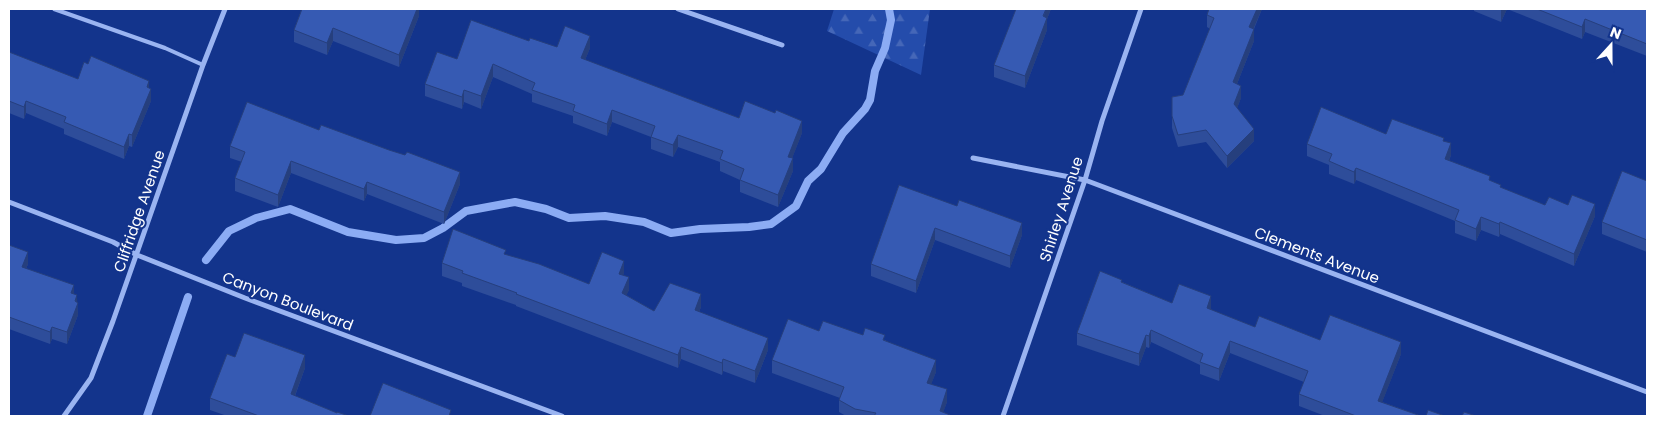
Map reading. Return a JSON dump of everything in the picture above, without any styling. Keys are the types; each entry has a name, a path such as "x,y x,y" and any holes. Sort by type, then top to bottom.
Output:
{"street":[{"name":"Cliffridge Avenue","path":"64,416 91,378 137,255 203,65 225,9"},
{"path":"678,9 782,45"},
{"name":"Shirley Avenue","path":"1003,416 1085,180 1102,121 1141,9"},
{"name":"Clements Avenue","path":"973,158 1085,180 1647,392"},
{"name":"Canyon Boulevard","path":"9,202 113,242 137,255 245,298 562,416"}],"lane":[{"path":"54,9 165,48 203,65"}],"green space":[{"path":"834,9 930,9 921,75 827,31"}],"building":[{"path":"302,9 417,9 399,55 333,28 327,43 294,30"},
{"path":"1016,9 1046,9 1043,16 1047,18 1025,76 994,65"},
{"path":"1209,9 1257,9 1249,27 1254,29 1233,82 1241,86 1234,104 1254,129 1227,156 1206,130 1178,135 1172,116 1172,97 1183,95 1214,18 1207,15"},
{"path":"1537,9 1647,9 1647,44 1585,19 1582,27"},
{"path":"471,20 529,41 530,38 557,47 565,26 590,36 581,58 739,118 745,101 775,113 776,110 802,121 788,157 793,158 778,195 740,180 744,169 720,159 723,151 678,135 673,145 651,137 655,126 612,110 607,124 573,111 575,105 532,90 535,83 493,64 481,96 464,90 462,97 425,84 437,52 457,59"},
{"path":"9,52 78,79 84,62 88,64 91,56 149,81 147,87 151,89 132,135 129,134 124,147 64,122 66,117 26,101 24,107 9,101"},
{"path":"247,102 319,130 321,125 389,150 405,155 407,152 460,172 444,212 367,182 364,189 291,161 278,195 235,178 245,152 230,146"},
{"path":"1321,107 1386,134 1392,119 1444,138 1443,141 1451,143 1445,159 1490,176 1489,180 1501,185 1500,187 1545,205 1549,197 1568,205 1572,195 1595,204 1574,254 1500,222 1499,224 1481,217 1476,229 1455,220 1459,210 1356,168 1354,172 1329,161 1332,154 1307,144"},
{"path":"1622,171 1647,181 1647,240 1602,222"},
{"path":"899,185 957,206 959,200 1022,223 1010,256 935,228 916,281 871,264"},
{"path":"453,229 506,250 504,254 539,264 589,284 602,252 624,261 619,274 629,277 622,293 654,311 670,283 701,294 695,310 768,338 755,371 723,359 722,363 681,347 678,355 462,273 463,271 442,263"},
{"path":"9,245 28,252 22,267 74,285 71,293 77,295 75,301 78,303 67,332 52,327 50,332 9,317"},
{"path":"1100,271 1122,280 1121,282 1172,303 1179,284 1211,296 1207,308 1255,327 1259,316 1320,340 1330,315 1401,342 1378,401 1421,416 1356,416 1299,394 1308,371 1230,341 1219,369 1200,362 1203,354 1151,330 1149,336 1146,335 1139,354 1077,333"},
{"path":"788,319 819,331 823,321 863,335 865,328 885,335 883,340 936,360 927,383 947,389 940,411 950,416 874,416 876,413 855,409 839,400 844,387 772,360"},
{"path":"244,333 305,355 291,394 349,416 259,416 210,398 227,354 235,357"},
{"path":"383,383 451,410 449,416 370,416"},
{"path":"1428,410 1445,416 1426,416"},
{"path":"1464,412 1476,416 1462,416"}],"waterway":[{"path":"206,260 229,231 256,218 290,209 348,232 396,240 424,238 443,228 466,211 515,202 546,209 569,218 605,216 644,222 671,233 771,224 796,206 808,181 821,169 843,133 865,109 870,100 875,71 885,48 891,20 889,9"},
{"path":"147,416 188,297"}]}
